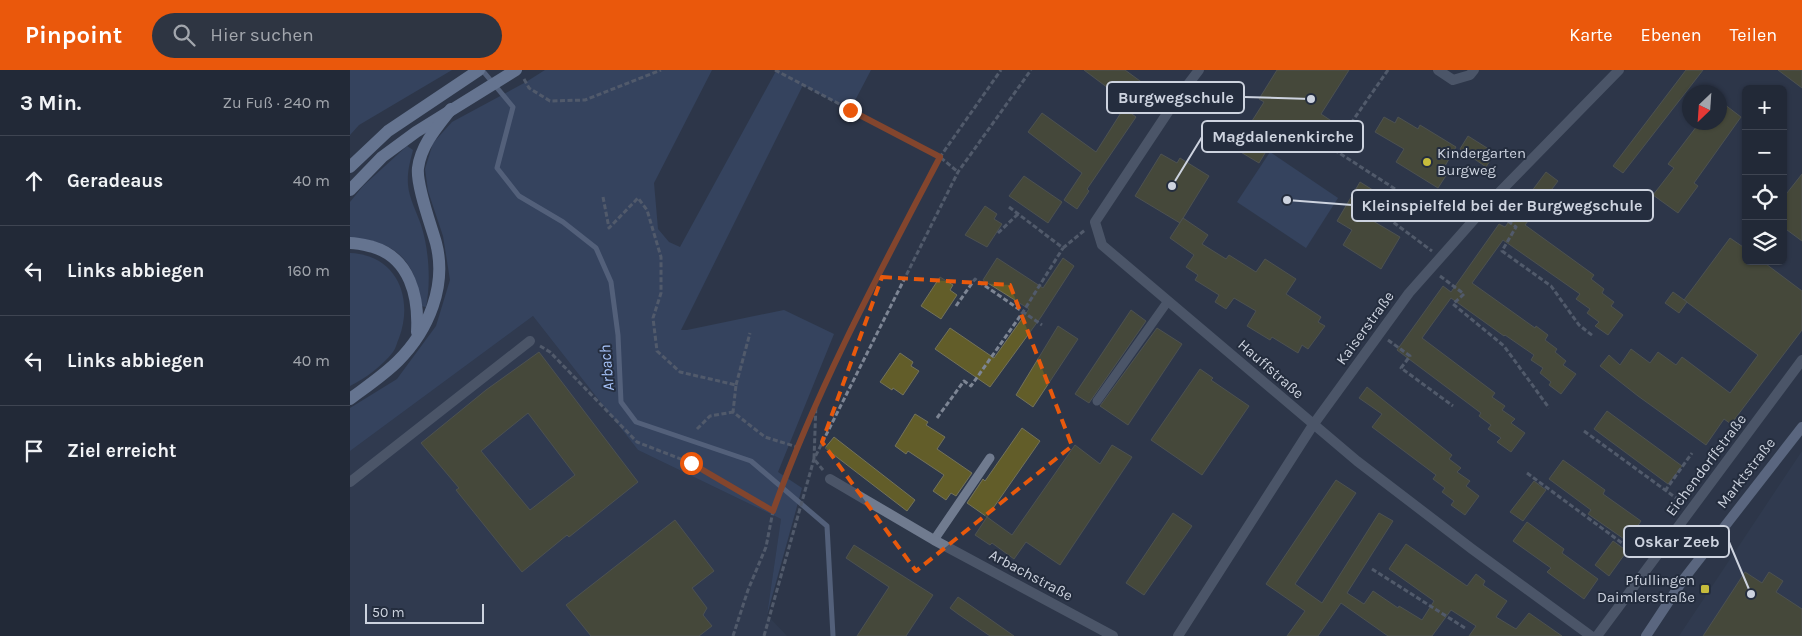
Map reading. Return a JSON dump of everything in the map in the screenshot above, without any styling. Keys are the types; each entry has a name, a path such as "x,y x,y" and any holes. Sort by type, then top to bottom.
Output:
{"main road":[{"path":"350,167 388,131 412,113 479,70"},
{"path":"350,190 382,157 416,132 516,70"},
{"path":"350,399 399,361 416,337 437,295 440,276 439,256 420,186 418,169 422,151 432,132 451,109"},
{"path":"350,243 382,250 402,266 410,280 415,296 418,312 416,337"},
{"name":"Marktstraße","path":"1646,636 1694,565 1802,427"}],"street":[{"path":"1095,222 1176,100 1199,70"},
{"path":"1438,70 1452,80 1470,75 1474,70"},
{"name":"Kaiserstraße","path":"1178,636 1313,425 1409,293 1488,205 1619,70"},
{"name":"Hauffstraße","path":"1095,222 1102,245 1313,425 1429,517 1591,636"},
{"path":"350,482 530,341"},
{"name":"Eichendorffstraße","path":"1597,636 1802,360"},
{"name":"Arbachstraße","path":"830,479 934,540 1112,636"}],"lane":[{"path":"1097,401 1168,301"},
{"path":"934,540 990,458"}],"path":[{"path":"529,88 550,101 584,100 661,70"},
{"path":"775,70 940,157 958,172"},
{"path":"733,636 748,590 766,547 773,511 789,466 852,325 940,157 1001,70"},
{"path":"764,636 814,459 958,172 1031,70"},
{"path":"1388,70 1333,150 1406,196 1389,219 1441,258"},
{"path":"603,197 609,228 638,198 647,210 662,256 660,293 653,318 657,351 680,372 736,385"},
{"path":"1488,205 1516,227 1502,251 1551,286 1578,325 1593,336"},
{"path":"1009,207 1062,248"},
{"path":"998,233 1018,214"},
{"path":"938,418 964,381 971,386 1023,312 1062,248 1095,222"},
{"path":"1431,269 1464,294 1453,304 1504,346 1549,408"},
{"path":"956,306 975,279 1042,324"},
{"path":"734,412 736,385 750,333"},
{"path":"1380,334 1410,356 1401,368 1453,406"},
{"path":"530,341 550,352 637,442 691,463 773,511"},
{"path":"814,459 816,403"},
{"path":"697,429 710,416 734,412 764,437 797,447"},
{"path":"1584,431 1691,510"},
{"path":"1665,490 1692,453"},
{"path":"1527,473 1651,564"},
{"path":"1372,569 1465,628"}],"highlighted area":[{"path":"882,277 1010,285 1072,446 916,571 822,442"}],"shaded area":[{"path":"350,70 452,70 359,125 350,135"},
{"path":"545,70 712,70 654,183 658,229 669,242 680,247 775,70 871,70 850,110 803,85 681,330 784,310 834,334 778,472 802,488 767,615 781,519 638,450 533,316 350,451 350,408 397,379 436,326 450,280 443,236 428,191 425,169 433,143 452,122"},
{"path":"407,146 413,150 408,171 409,190 424,234 427,255 429,277 426,307 421,306 415,277 409,265 401,256 391,248 380,243 366,239 350,238 350,202 363,186"},
{"path":"1270,152 1338,198 1306,248 1237,202"},
{"path":"350,253 366,256 380,262 390,270 398,281 404,308 403,323 393,352 373,371 350,386"},
{"path":"533,316 638,450 781,519 767,615 787,636 350,636 350,451"},
{"path":"1802,451 1802,636 1679,636"}],"building":[{"path":"1084,70 1125,70 1151,89 1136,109"},
{"path":"1277,70 1349,70 1321,114 1333,122 1322,140 1302,127 1291,145 1276,135 1259,163 1239,151 1256,124 1252,121 1264,102 1259,99"},
{"path":"1686,70 1703,70 1691,85 1682,85 1682,97 1623,173 1613,166"},
{"path":"1778,70 1802,70 1802,88"},
{"path":"1727,106 1741,117 1694,183 1698,186 1678,213 1653,195 1674,168 1668,164 1694,130 1727,130"},
{"path":"1124,108 1136,117 1087,189 1089,191 1077,209 1064,200 1082,173 1028,132 1042,113 1096,152"},
{"path":"1384,117 1395,123 1398,117 1418,129 1420,125 1456,147 1442,171 1447,174 1438,188 1396,162 1404,149 1375,132"},
{"path":"1468,136 1495,153 1486,167 1460,149"},
{"path":"1161,154 1177,163 1180,158 1209,176 1180,223 1135,196"},
{"path":"1546,172 1558,181 1525,225 1594,275 1591,279 1604,289 1602,293 1614,302 1611,306 1623,315 1608,335 1595,326 1599,322 1587,313 1590,309 1576,299 1580,294 1503,240 1472,283 1535,328 1536,326 1548,335 1545,340 1557,349 1555,352 1566,361 1563,365 1576,374 1561,394 1549,385 1551,382 1540,373 1543,368 1531,360 1534,355 1451,298 1422,338 1495,393 1492,397 1505,406 1502,410 1515,419 1511,423 1525,433 1511,452 1497,442 1501,438 1488,429 1491,425 1479,416 1481,413 1397,350 1443,286 1451,292 1499,224 1505,227"},
{"path":"1802,174 1802,241 1787,230 1787,193"},
{"path":"1024,176 1062,202 1048,223 1009,196"},
{"path":"1360,182 1381,195 1368,218 1400,237 1381,269 1343,245 1352,230 1337,221"},
{"path":"985,206 997,214 994,219 1002,224 987,247 965,235"},
{"path":"1183,218 1208,235 1202,244 1226,259 1229,255 1256,272 1265,259 1296,279 1286,294 1321,317 1318,322 1325,326 1308,349 1302,345 1298,353 1272,337 1270,340 1247,326 1256,311 1234,298 1226,309 1215,302 1219,295 1195,280 1198,275 1186,267 1194,255 1170,238"},
{"path":"1730,238 1742,246 1742,265 1767,265 1802,291 1802,330 1731,424 1724,419 1706,445 1600,366 1609,355 1620,365 1631,349 1650,363 1658,352 1676,365 1682,357 1730,393 1758,355 1684,300"},
{"path":"997,258 1043,288 1063,258 1074,266 1041,317 990,387 935,349 950,328 994,358 1029,309 983,280"},
{"path":"940,277 953,285 950,290 957,295 941,319 921,306"},
{"path":"1673,292 1687,302 1679,313 1665,303"},
{"path":"1131,310 1146,321 1089,403 1075,394"},
{"path":"1058,326 1078,339 1033,407 1016,395"},
{"path":"1157,328 1182,344 1128,425 1100,406"},
{"path":"539,352 638,482 569,537 567,535 522,572 456,490 459,488 421,443 486,390","holes":["528,413 575,475 530,510 481,451"]},
{"path":"900,353 913,362 911,366 919,371 903,395 880,382"},
{"path":"1200,369 1213,378 1211,380 1249,406 1202,475 1151,440"},
{"path":"1367,387 1452,455 1449,459 1461,468 1457,472 1470,481 1466,486 1479,496 1465,515 1451,505 1454,501 1442,492 1445,488 1433,479 1436,475 1372,427 1382,414 1359,398"},
{"path":"1607,411 1682,466 1668,484 1594,429"},
{"path":"915,414 928,422 926,425 945,437 937,449 972,473 956,496 951,493 946,500 933,491 944,475 908,451 906,454 895,446"},
{"path":"1022,428 1040,441 987,517 967,503 983,479 985,481"},
{"path":"834,437 915,500 907,511 825,448"},
{"path":"1075,445 1100,464 1112,445 1132,457 1060,565 1026,542 1014,559 992,543 990,545 975,535 987,517 1012,535"},
{"path":"1563,460 1605,490 1603,494 1641,521 1627,541 1588,514 1591,510 1549,479"},
{"path":"1336,480 1356,493 1295,584 1322,603 1379,513 1393,521 1347,593 1364,604 1373,591 1398,608 1399,606 1422,620 1434,601 1389,569 1406,544 1467,586 1476,574 1485,581 1483,585 1507,601 1496,617 1516,629 1529,613 1562,636 1469,636 1476,626 1451,610 1432,636 1388,636 1341,603 1318,636 1287,636 1305,611 1266,584"},
{"path":"1534,481 1546,490 1523,521 1510,512"},
{"path":"1173,513 1192,526 1144,595 1126,583"},
{"path":"675,520 714,571 692,588 707,608 703,615 712,626 699,636 591,636 566,605"},
{"path":"1527,522 1564,549 1562,553 1598,579 1584,599 1547,572 1551,568 1513,541"},
{"path":"1613,541 1627,551 1609,576 1595,565"},
{"path":"854,545 933,595 906,636 857,636 889,587 846,558"},
{"path":"1745,572 1762,583 1769,572 1783,581 1776,592 1802,609 1802,636 1703,636"},
{"path":"958,597 1014,636 990,636 958,614 950,608"}],"waterway":[{"name":"Arbach","path":"482,70 513,107 497,168 519,196 563,222 596,248 611,282 618,335 621,402 636,422 751,461 827,526 833,636"}],"place":[{"name":"Burgwegschule","path":"1311,99"},
{"name":"Kindergarten Burgweg","path":"1427,162"},
{"name":"Magdalenenkirche","path":"1172,186"},
{"name":"Kleinspielfeld bei der Burgwegschule","path":"1287,200"},
{"name":"Pfullingen Daimlerstraße","path":"1705,589"},
{"name":"Oskar Zeeb","path":"1751,594"}],"route":[{"path":"691,463 773,511 789,466 852,325 940,157 850,110"}]}
